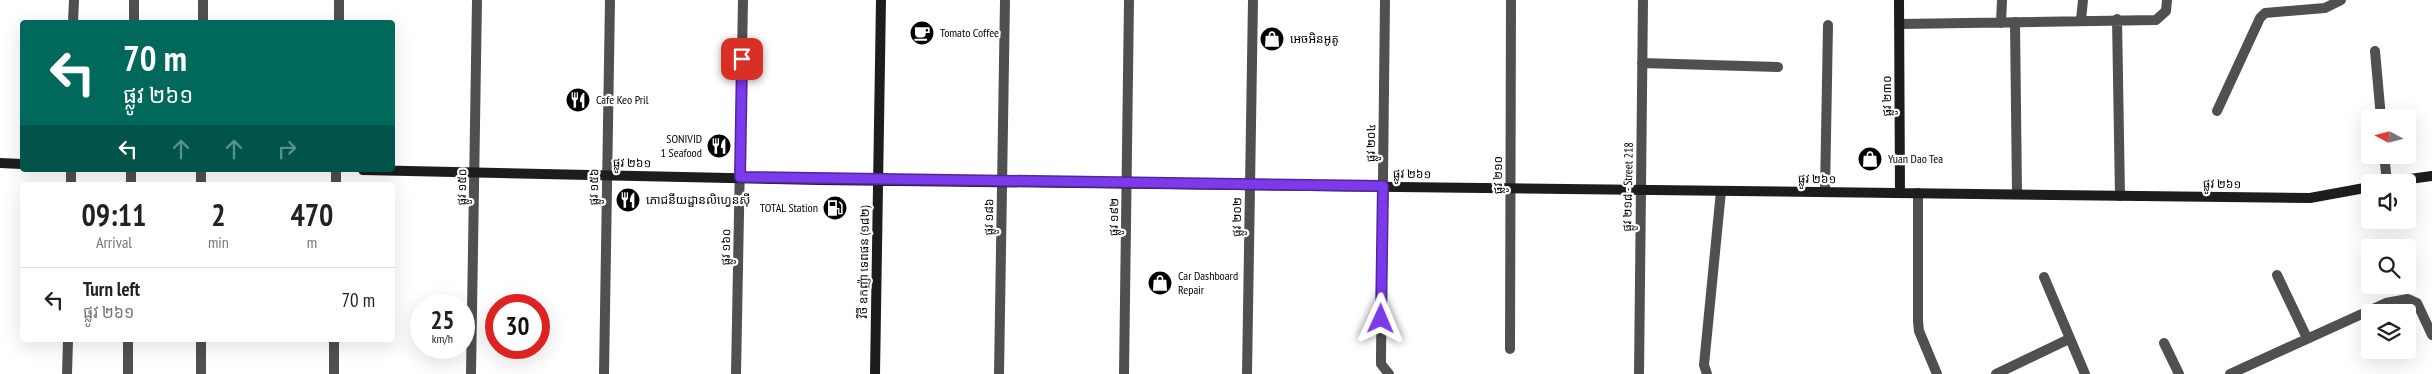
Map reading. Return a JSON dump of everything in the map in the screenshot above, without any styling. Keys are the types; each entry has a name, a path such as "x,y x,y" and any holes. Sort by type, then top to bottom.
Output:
{"street":[{"path":"73,20 74,0"},
{"path":"134,0 134,20"},
{"path":"203,0 203,20"},
{"path":"339,0 339,20"},
{"name":"ផ្លូវ ១៥០","path":"471,374 477,0"},
{"name":"ផ្លូវ ១៥៦","path":"604,374 610,0"},
{"name":"ផ្លូវ ១៦០","path":"736,374 744,0"},
{"name":"វិថី ឧកញ៉ា ទេពផន (១៨២)","path":"875,374 881,0"},
{"name":"ផ្លូវ ១៨៦","path":"999,374 1005,0"},
{"name":"ផ្លូវ ១៩២","path":"1124,374 1128,0"},
{"name":"ផ្លូវ ២០២","path":"1247,374 1253,0"},
{"name":"ផ្លូវ ២០៤","path":"1385,0 1381,364 1389,374"},
{"name":"ផ្លូវ ២១០","path":"1510,349 1511,0"},
{"name":"ផ្លូវ ២១៨ - Street 218","path":"1639,374 1643,0"},
{"name":"ផ្លូវ ២៣០","path":"1899,0 1900,193"},
{"path":"2001,23 2002,0"},
{"path":"2081,20 2083,0"},
{"path":"1899,24 2117,19 2156,20 2166,11 2167,0"},
{"path":"2217,111 2260,18 2265,13 2325,8 2340,0"},
{"path":"2117,19 2120,196"},
{"path":"2015,22 2017,194"},
{"path":"1825,192 1828,26"},
{"path":"2375,51 2380,109"},
{"path":"1642,63 1778,67"},
{"path":"0,163 20,164"},
{"name":"ផ្លូវ ២៦១","path":"395,171 878,180 2310,198 2361,189"},
{"path":"2416,178 2432,176"},
{"path":"1707,374 1704,365 1721,190"},
{"path":"1918,193 1918,321 1937,374"},
{"path":"2277,275 2307,338"},
{"path":"2044,278 2085,374"},
{"path":"2230,374 2386,303 2408,299 2417,302 2432,335"},
{"path":"1996,374 2069,339"},
{"path":"67,374 68,342"},
{"path":"128,342 128,374"},
{"path":"201,342 201,374"},
{"path":"334,342 334,374"},
{"path":"2164,343 2179,374"}],"place":[{"name":"Tomato Coffee","path":"922,33"},
{"name":"អេចអិនអូតូ","path":"1272,39"},
{"name":"Cafe Keo Pril","path":"578,100"},
{"name":"SONIVID 1 Seafood","path":"719,146"},
{"name":"Yuan Dao Tea","path":"1870,159"},
{"name":"ភោជនីយដ្ឋានលិហ្វេនសុី","path":"628,200"},
{"name":"TOTAL Station","path":"835,208"},
{"name":"Car Dashboard Repair","path":"1160,283"}],"route":[{"path":"742,59 740,177 820,180 1383,186 1381,319"}]}
